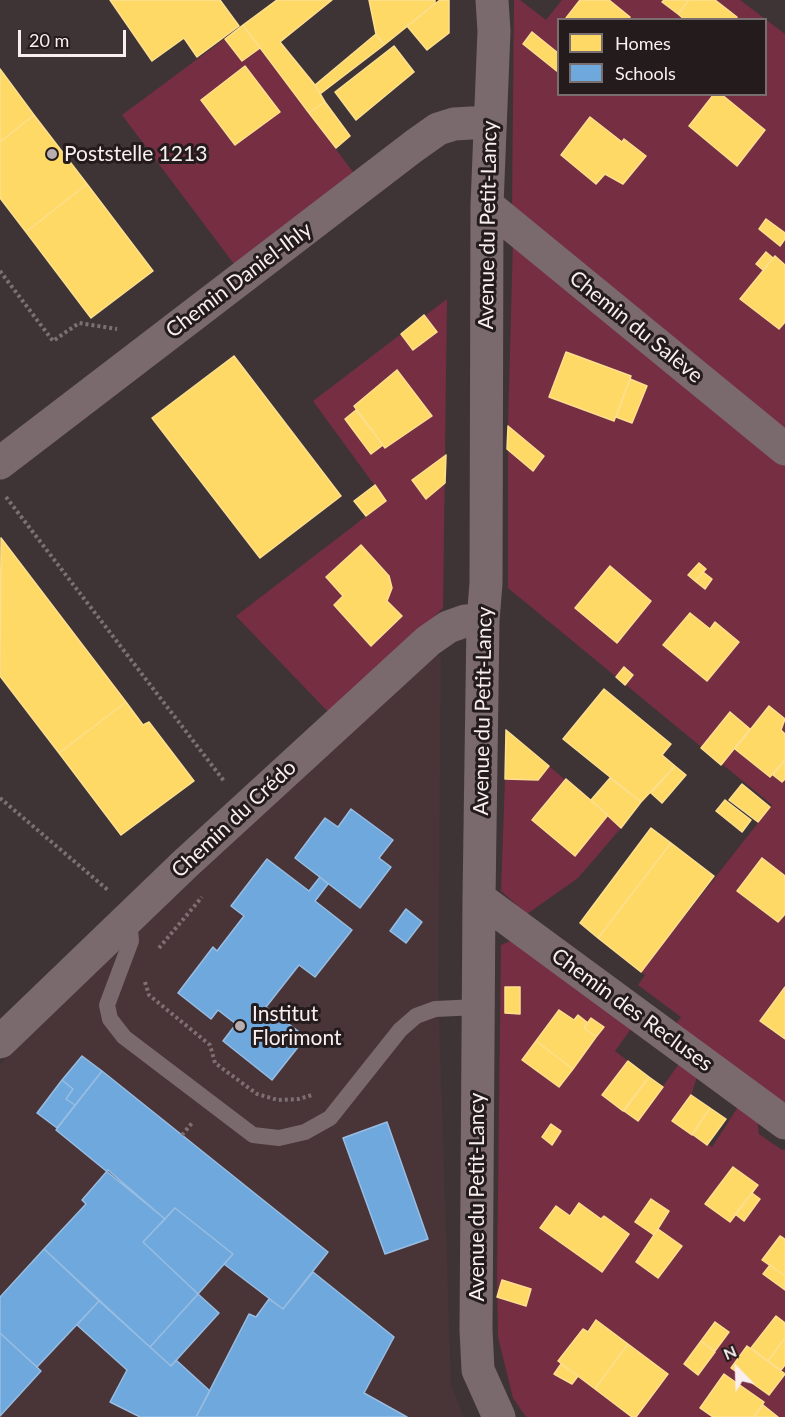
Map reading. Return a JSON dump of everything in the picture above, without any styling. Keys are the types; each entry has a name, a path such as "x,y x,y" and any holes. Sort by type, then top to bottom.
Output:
{"street":[{"name":"Avenue du Petit-Lancy","path":"492,0 494,31 487,205 486,583 483,621 479,898 477,1340 478,1370 499,1417"},
{"name":"Chemin Daniel-Ihly","path":"0,463 438,129 454,123 489,122"},
{"name":"Chemin du Salève","path":"487,205 785,449"},
{"name":"Chemin du Crédo","path":"0,1042 245,809 428,641 448,627 465,621 483,621"},
{"name":"Chemin des Recluses","path":"479,898 785,1123"}],"lane":[{"path":"129,918 131,941 107,1005 110,1018 124,1037 253,1135 279,1138 305,1132 330,1118 400,1030 417,1016 435,1008 478,1007"}],"path":[{"path":"0,271 53,341 79,323 128,331 145,352"},
{"path":"0,489 245,809"},
{"path":"0,798 94,875 129,918"},
{"path":"153,957 200,902 204,891"},
{"path":"146,973 144,981 149,995 210,1046 215,1063 257,1094 278,1100 299,1099 319,1092"}],"shaded area":[{"path":"514,0 520,0 546,20 562,0 740,0 764,18 557,18 557,96 767,96 767,20 785,34 785,436 512,209"},
{"path":"243,25 356,176 237,268 122,115"},
{"path":"513,240 785,463 785,1112 673,1028 681,1017 638,985 645,975 641,972 772,805 508,588 508,426"},
{"path":"447,299 443,608 332,716 236,616 386,501 313,401"},
{"name":"Institut Florimont","path":"430,654 441,656 438,988 451,1386 464,1417 0,1417 0,1064"},
{"path":"549,766 621,828 578,878 527,914 501,891 505,779 537,780"},
{"path":"515,939 633,1026 615,1051 628,1061 603,1096 638,1121 681,1061 698,1074 691,1095 673,1121 712,1147 738,1107 757,1120 759,1134 782,1150 785,1149 785,1417 526,1417 513,1398 498,1337 497,1275 501,945"}],"building: Homes":[{"path":"110,0 220,0 239,26 197,57 184,38 152,61"},
{"path":"277,0 332,0 280,42 315,85 325,102 309,113 243,25"},
{"path":"369,0 435,0 435,4 384,45 376,34"},
{"path":"440,0 449,0 449,33 427,50 407,26"},
{"path":"580,0 609,0 630,17 629,18 566,18"},
{"path":"664,0 689,0 678,14 662,2"},
{"path":"689,0 715,0 737,17 683,18 678,14"},
{"path":"243,25 260,48 242,61 225,39"},
{"path":"532,32 557,52 557,71 523,44"},
{"path":"376,34 384,45 320,94 315,85"},
{"path":"394,46 414,72 356,120 335,92"},
{"path":"245,66 280,112 235,145 201,100"},
{"path":"0,69 34,115 0,142"},
{"path":"712,96 723,96 765,130 737,166 689,126"},
{"path":"325,102 350,136 336,148 309,113"},
{"path":"34,115 87,184 26,232 0,198 0,142"},
{"path":"590,117 622,142 624,139 646,156 623,184 605,174 596,184 561,155"},
{"path":"87,184 153,271 91,318 26,232"},
{"path":"766,219 785,233 785,239 780,246 759,229"},
{"path":"766,252 773,258 763,270 756,264"},
{"path":"775,256 785,265 785,322 779,329 740,299"},
{"path":"424,315 437,332 413,350 401,334"},
{"path":"566,352 631,376 614,421 549,397"},
{"path":"234,356 341,496 260,558 152,418"},
{"path":"397,370 432,416 385,448 354,406"},
{"path":"630,379 647,386 632,423 616,417"},
{"path":"356,410 383,445 371,454 345,419"},
{"path":"508,426 544,456 533,471 507,449"},
{"path":"446,455 445,483 426,499 412,480"},
{"path":"375,485 386,501 366,516 354,501"},
{"path":"1,538 126,702 59,753 0,676"},
{"path":"361,545 389,576 392,588 387,601 402,616 371,646 334,605 343,596 326,577"},
{"path":"699,563 706,569 695,581 688,575"},
{"path":"610,566 651,601 617,643 575,608"},
{"path":"703,572 712,579 705,589 695,581"},
{"path":"690,613 710,629 715,622 739,642 707,681 663,645"},
{"path":"624,667 633,675 625,685 616,677"},
{"path":"604,689 671,744 662,755 675,766 641,802 563,739"},
{"path":"126,702 143,725 149,722 194,781 121,835 59,753"},
{"path":"769,706 785,719 781,730 785,734 785,760 770,777 735,749"},
{"path":"730,712 750,729 721,765 701,748"},
{"path":"506,730 549,766 538,780 505,779"},
{"path":"785,760 785,779 782,782 773,775"},
{"path":"675,766 686,775 662,803 651,793"},
{"path":"610,778 641,802 621,828 591,800"},
{"path":"566,779 608,815 575,856 532,820"},
{"path":"742,784 770,807 758,822 729,800"},
{"path":"725,800 751,820 742,832 716,811"},
{"path":"651,828 671,843 598,938 580,923"},
{"path":"671,843 714,876 641,972 598,938"},
{"path":"762,858 785,876 785,914 778,922 737,891"},
{"path":"505,987 520,987 520,1014 505,1013"},
{"path":"785,987 785,1039 760,1021"},
{"path":"559,1010 574,1020 578,1015 588,1023 584,1028 596,1037 573,1069 536,1041"},
{"path":"591,1018 604,1027 596,1037 584,1028"},
{"path":"536,1041 573,1069 559,1087 522,1060"},
{"path":"628,1061 649,1077 623,1111 602,1095"},
{"path":"649,1077 663,1087 638,1121 624,1111"},
{"path":"691,1095 710,1108 692,1135 672,1121"},
{"path":"710,1108 726,1119 707,1145 692,1134"},
{"path":"551,1124 561,1131 552,1145 542,1137"},
{"path":"733,1167 758,1185 730,1222 705,1204"},
{"path":"752,1193 760,1199 744,1221 735,1214"},
{"path":"651,1199 669,1211 654,1235 635,1222"},
{"path":"579,1203 601,1219 604,1216 629,1234 602,1272 540,1228 556,1206 570,1216"},
{"path":"658,1229 682,1246 658,1278 636,1262"},
{"path":"780,1236 785,1239 785,1276 762,1260"},
{"path":"770,1265 785,1276 785,1290 763,1274"},
{"path":"502,1280 531,1289 526,1306 497,1297"},
{"path":"776,1316 785,1323 785,1338 768,1361 751,1348"},
{"path":"596,1320 628,1344 595,1389 558,1361 583,1329 588,1332"},
{"path":"715,1322 729,1332 715,1351 701,1341"},
{"path":"785,1338 785,1365 781,1370 768,1361"},
{"path":"701,1341 715,1352 698,1375 684,1364"},
{"path":"628,1344 668,1374 636,1417 632,1417 595,1389"},
{"path":"747,1346 785,1374 769,1395 731,1368"},
{"path":"561,1364 578,1376 572,1384 554,1374"},
{"path":"724,1374 764,1402 754,1417 713,1417 700,1408"},
{"path":"763,1405 778,1417 754,1417"}],"building: Schools":[{"path":"351,809 393,840 379,858 391,867 360,908 295,858 325,818 338,827"},
{"path":"267,859 309,891 320,877 328,884 315,901 352,930 315,977 299,965 266,1007 306,1037 272,1080 223,1041 236,1024 218,1010 211,1019 178,993 213,947 217,951 244,916 231,906"},
{"path":"406,909 422,922 406,943 390,931"},
{"path":"82,1056 102,1071 75,1105 66,1099 73,1089 62,1080"},
{"path":"102,1071 328,1252 283,1309 224,1264 233,1254 175,1208 165,1219 56,1130"},
{"path":"62,1080 73,1089 66,1099 75,1105 57,1128 37,1113"},
{"path":"387,1122 428,1239 385,1254 343,1138"},
{"path":"108,1170 165,1219 143,1242 198,1294 150,1347 44,1249 86,1204 82,1200"},
{"path":"175,1208 233,1254 198,1294 143,1242"},
{"path":"44,1249 99,1301 37,1367 0,1333 0,1297"},
{"path":"313,1272 394,1337 364,1393 407,1417 196,1417 249,1314 256,1317 269,1299 283,1309"},
{"path":"198,1294 219,1313 171,1366 150,1347"},
{"path":"99,1301 171,1366 176,1360 210,1391 196,1417 140,1417 110,1402 127,1370 77,1325"},
{"path":"0,1333 41,1371 0,1416"}],"place":[{"name":"Poststelle 1213","path":"52,154"},
{"name":"Institut Florimont","path":"240,1026"}]}
